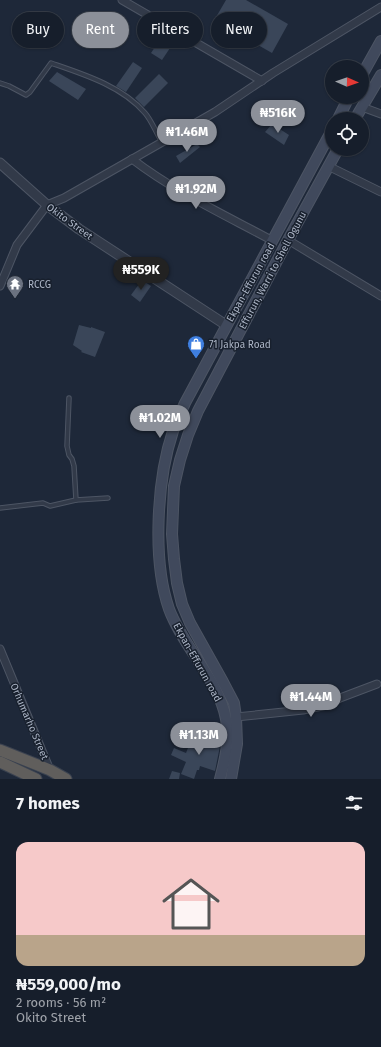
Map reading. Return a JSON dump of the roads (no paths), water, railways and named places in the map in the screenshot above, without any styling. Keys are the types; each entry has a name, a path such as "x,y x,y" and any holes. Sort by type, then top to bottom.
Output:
{"highway":[{"path":"0,750 50,770 66,779"},
{"path":"0,762 36,779"}],"main road":[{"path":"369,62 381,41"},
{"path":"360,112 381,74"},
{"name":"Ekpan-Effurun road","path":"220,779 227,745 226,720 216,692 177,628 169,608 160,567 160,503 165,462 173,432 185,403 325,143"},
{"name":"Effurun, Warri to Shell Ogunu","path":"232,779 237,744 234,703 224,682 190,623 182,604 177,584 172,534 174,486 188,435 198,411 334,156"},
{"path":"185,403 198,411"}],"street":[{"path":"122,0 262,81"},
{"path":"0,286 17,245 47,205 64,198 215,112 381,7"},
{"path":"362,107 381,114"},
{"path":"132,159 146,170 183,193 273,241"},
{"name":"Okito Street","path":"0,163 47,205 79,229 226,325"},
{"path":"328,166 381,192"},
{"path":"288,240 381,296"},
{"name":"Orhumarho Street","path":"0,649 50,770"},
{"path":"236,717 303,710 327,705 340,698 377,684"}],"lane":[{"path":"0,83 9,86 26,96 51,63 86,75 130,98 146,114 162,142"},
{"path":"69,398 67,446 69,456 72,459 74,466 76,500"},
{"path":"0,508 43,503 50,506 76,500 108,498"}],"place":[{"name":"RCCG","path":"15,299"},
{"name":"71 Jakpa Road","path":"196,359"}]}
